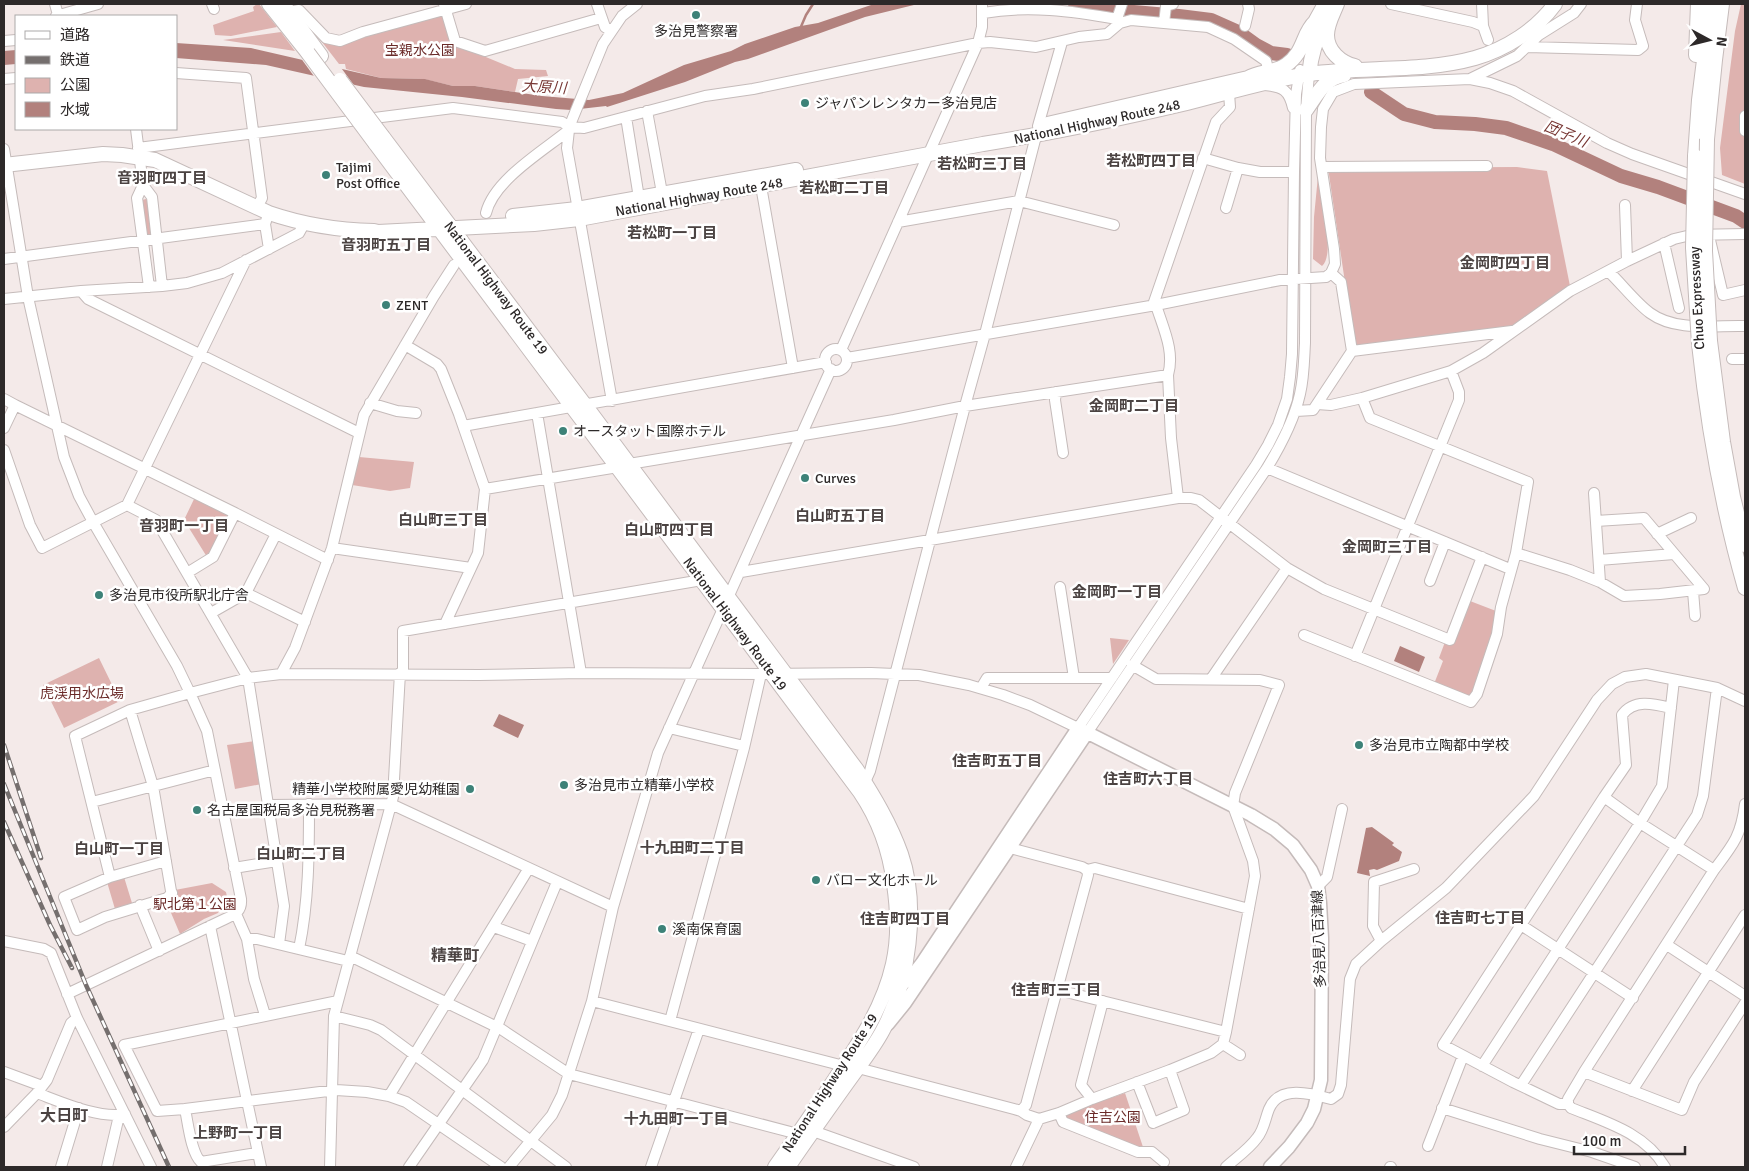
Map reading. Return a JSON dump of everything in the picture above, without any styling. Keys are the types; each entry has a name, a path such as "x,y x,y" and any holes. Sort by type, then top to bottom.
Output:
{"highway":[{"name":"National Highway Route 19","path":"269,4 314,55 379,140 726,602 773,674 865,799 878,824 891,860 896,899 897,943 888,984 851,1067 813,1131 788,1167"},
{"path":"1254,82 1253,75 1286,65 1295,57 1325,4"},
{"path":"1304,72 1331,7 1335,4"},
{"path":"1335,4 1327,36 1329,44 1332,52 1341,62 1354,69 1435,65 1476,58 1512,42 1533,27 1555,4"},
{"path":"1301,113 1322,87 1336,76 1350,74 1354,69 1419,63 1460,57 1485,50 1518,32 1549,4"},
{"path":"1695,156 1693,120 1698,4"},
{"name":"Chuo Expressway","path":"1711,4 1699,100 1695,156 1693,248 1704,342 1745,545"},
{"name":"Chuo Expressway","path":"1722,4 1707,139 1704,394 1722,500 1745,588"},
{"name":"National Highway Route 19","path":"285,8 314,55"},
{"path":"1304,72 1315,22"},
{"name":"National Highway Route 248","path":"443,226 534,224 639,198 1037,131 1118,120 1229,93 1254,82 1254,78 1354,69"},
{"name":"National Highway Route 248","path":"1037,131 1254,82"},
{"name":"National Highway Route 248","path":"5,165 139,152 264,215 304,224 378,232 578,214 762,186 931,150"},
{"path":"478,263 478,259 471,251 472,240 477,234 483,231 529,227 534,224"},
{"name":"National Highway Route 19","path":"443,226 478,263 579,406"},
{"name":"National Highway Route 19","path":"623,465 702,580 726,602"},
{"name":"National Highway Route 19","path":"773,674 865,782 878,801 902,855 909,901 910,923 901,985 883,1031 851,1067 798,1134 775,1167"}],"main road":[{"name":"多治見八百津線","path":"1083,731 1233,806 1274,829 1293,845 1318,886 1322,938 1321,1080 1314,1109 1307,1123 1289,1147 1270,1167"},
{"path":"883,1031 905,1003 1010,848 1083,731"},
{"path":"874,1015 885,1000 912,976 922,963 1083,731"}],"street":[{"path":"60,15 98,4"},
{"path":"285,8 299,10 326,38 340,42 363,32 445,7 466,4"},
{"path":"597,4 605,27 611,31"},
{"path":"612,401 567,148 570,126 603,44 622,16 637,4"},
{"path":"139,152 254,133 453,108 562,122 570,126 584,128 705,96 753,89 978,42 1036,47 1079,37 1107,34 1119,19 1121,4"},
{"path":"1244,26 1249,9 1248,4"},
{"path":"1390,4 1473,22 1483,26"},
{"path":"1482,4 1483,26 1488,40"},
{"path":"1470,79 1517,56 1538,35 1574,13 1581,4"},
{"path":"1527,47 1638,50 1643,46 1635,20 1637,4"},
{"path":"1164,23 1170,5"},
{"path":"445,7 456,41 485,51 601,18"},
{"path":"463,426 792,368 828,366 836,371 843,369 847,363 844,354 898,222 978,42 982,27 982,8 1030,8 1068,11 1119,19 1208,27 1222,33 1266,61 1268,72"},
{"path":"865,782 896,674 965,406 986,334 1037,131 1062,42"},
{"path":"1083,731 1132,665 1226,520 1268,445 1278,425 1287,399 1292,354 1294,172 1304,72"},
{"path":"178,73 246,78 269,249"},
{"path":"509,1167 552,1114 562,1095 592,1001 614,907 658,753 802,434 828,366 828,352 835,349 844,354 986,334 1154,305 1280,280 1326,277 1331,273 1335,264 1320,148 1323,109 1333,92 1354,84 1470,79 1490,83 1513,91 1607,143 1632,154 1740,190 1745,194"},
{"path":"1083,731 1112,678 1226,520 1267,468 1283,441 1296,411 1304,368 1305,344 1301,113 1286,92 1275,86 1254,82"},
{"path":"1178,498 1170,438 1168,375 1170,370 1170,346 1154,305 1216,122 1230,107 1229,93"},
{"path":"647,111 662,194"},
{"path":"1745,116 1745,131"},
{"path":"626,117 639,198"},
{"path":"486,213 488,205 503,184 570,126"},
{"path":"136,130 143,185 152,197 162,286"},
{"path":"4,149 5,165 28,297 64,457 79,496 177,666 206,731 242,905 236,914 67,994"},
{"path":"1203,158 1260,172 1294,172"},
{"path":"1322,167 1487,166"},
{"path":"1226,208 1238,168"},
{"path":"143,185 137,198 149,287"},
{"path":"762,186 792,368"},
{"path":"898,222 1019,201 1114,224"},
{"path":"1625,205 1627,261"},
{"path":"4,260 156,239 264,215"},
{"path":"4,299 187,283 222,273 299,233 304,224"},
{"path":"1317,404 1331,405 1362,398 1451,371 1483,353 1570,291 1664,243 1691,235 1745,234"},
{"path":"1709,235 1723,295 1745,290"},
{"path":"1664,243 1679,308"},
{"path":"4,450 30,525 42,548 127,505 246,260"},
{"path":"281,674 295,648 332,548 364,415 454,265"},
{"path":"1608,271 1650,313 1667,321 1684,325 1745,326"},
{"path":"1296,411 1313,410 1352,351 1342,282 1331,273"},
{"path":"81,291 88,299 359,433"},
{"path":"1352,351 1513,330"},
{"path":"405,345 437,364 441,369 485,489 478,553 445,624"},
{"path":"1732,359 1745,359"},
{"path":"1355,656 1459,400 1459,392 1451,371"},
{"path":"485,489 894,420 965,406 1168,375"},
{"path":"1056,392 1055,400 1063,453"},
{"path":"1304,634 1471,702 1477,694 1497,634 1501,606 1516,553 1528,482 1370,418 1362,398"},
{"path":"4,399 328,560"},
{"path":"370,403 397,411 416,413"},
{"path":"4,428 15,404"},
{"path":"537,413 581,673"},
{"path":"1267,468 1510,569"},
{"path":"1594,493 1600,582"},
{"path":"741,572 1178,498 1191,498 1199,500 1287,568 1324,589 1450,640 1482,557"},
{"path":"127,505 156,520 248,678 284,906 279,944"},
{"path":"188,573 213,557 235,513"},
{"path":"1516,553 1570,570 1600,582 1624,596 1704,589 1644,518 1596,521"},
{"path":"1657,534 1691,518"},
{"path":"211,613 246,593 276,534"},
{"path":"1430,581 1445,542"},
{"path":"332,548 471,568"},
{"path":"1599,560 1674,554"},
{"path":"1212,679 1287,568"},
{"path":"330,1167 334,1016 393,798 404,631 702,580"},
{"path":"1060,587 1074,678"},
{"path":"1693,591 1695,616"},
{"path":"246,593 305,622"},
{"path":"592,1001 1021,1111 1039,1119 1059,1113 1212,1052 1222,1044 1226,1032 1256,876 1253,861 1233,806 1236,793 1278,685 1260,680 1156,679 1132,665"},
{"path":"110,877 75,736 130,710 248,678 281,674 402,673 498,675 581,673 896,674 950,680 981,688 1030,705 1083,731"},
{"path":"670,1021 744,746 773,674"},
{"path":"1226,1167 1257,1138 1264,1127 1269,1108 1275,1099 1289,1092 1317,1095 1331,1099 1338,1094 1341,1086 1350,979 1356,964 1446,888 1534,796 1597,700 1612,684 1626,678 1646,674 1717,688 1745,701"},
{"path":"981,688 987,678 1112,678"},
{"path":"1482,1066 1662,786 1674,680"},
{"path":"1521,1085 1696,815 1703,796 1717,688"},
{"path":"1568,1104 1559,1104 1443,1045 1626,765 1622,715 1625,711 1643,702 1671,708"},
{"path":"130,710 153,786 172,892 166,898 105,917 78,930 64,897 110,877 166,861"},
{"path":"669,728 744,746"},
{"path":"92,802 215,770"},
{"path":"1604,797 1714,870"},
{"path":"299,949 304,924 306,898 309,854 309,804"},
{"path":"269,805 391,804 614,907"},
{"path":"1665,1167 1651,1148 1641,1139 1571,1108 1568,1104 1568,1099 1714,870 1734,843 1744,825 1745,804"},
{"path":"1318,886 1327,878 1342,808"},
{"path":"1010,848 1087,870 1095,868 1249,909"},
{"path":"234,868 277,861"},
{"path":"389,1096 529,868"},
{"path":"1381,941 1373,926 1374,882 1414,869"},
{"path":"1021,1111 1026,1105 1058,990 1088,875 1087,870"},
{"path":"409,1167 483,1060 557,882"},
{"path":"140,905 159,951"},
{"path":"236,914 247,939 254,979 265,1015"},
{"path":"1632,1091 1745,915"},
{"path":"1521,925 1633,998"},
{"path":"210,926 261,1167"},
{"path":"494,926 532,941"},
{"path":"247,939 257,939 349,958 497,1026 569,1074 798,1134"},
{"path":"4,941 44,949 51,953 77,1018 151,1167"},
{"path":"1667,945 1745,996"},
{"path":"1058,990 1226,1032"},
{"path":"338,1001 124,1045 157,1111 332,1091 351,1090 389,1096 406,1102 501,1167"},
{"path":"1092,1099 1082,1085 1103,1001"},
{"path":"1584,1072 1682,1110 1694,1082 1745,1003"},
{"path":"334,1016 370,1025 381,1030 566,1167"},
{"path":"4,1127 47,1080 71,1023 77,1018"},
{"path":"651,1167 699,1029"},
{"path":"1222,1044 1240,1055"},
{"path":"1428,1146 1463,1056"},
{"path":"1137,1082 1153,1124 1184,1110 1170,1070"},
{"path":"4,1072 79,1108 114,1116 125,1114"},
{"path":"60,1167 79,1108"},
{"path":"1442,1108 1540,1139 1592,1152 1634,1167"},
{"path":"185,1109 189,1132 198,1159 202,1162 258,1153"},
{"path":"1059,1113 1063,1122 1138,1152 1152,1152 1164,1162"},
{"path":"107,1167 118,1120 125,1114"},
{"path":"1016,1167 1039,1119"},
{"path":"813,1131 914,1167"}],"green space":[{"path":"259,4 277,27 231,36 215,35 213,25 254,11 253,7"},
{"path":"1741,4 1745,4 1745,184 1722,175 1720,148 1735,31"},
{"name":"宝親水公園","path":"301,15 339,45 438,15 445,18 452,43 515,69 546,70 548,76 518,79 515,92 475,86 453,86 424,79 381,78 346,69 345,64 339,64"},
{"path":"281,32 295,51 223,40"},
{"path":"1517,167 1547,171 1570,286 1517,324 1504,330 1362,348 1354,343 1328,168"},
{"path":"1318,176 1328,237 1328,250 1322,266 1313,259 1314,217"},
{"path":"142,200 150,201 153,232 148,235 144,233"},
{"path":"359,457 414,462 410,488 390,491 352,485"},
{"path":"195,497 228,513 229,517 207,557 184,520"},
{"path":"1470,601 1496,611 1494,634 1473,693 1468,698 1434,684 1443,661 1439,658 1445,642 1452,644"},
{"path":"1110,638 1129,640 1113,664"},
{"name":"虎渓用水広場","path":"99,658 120,701 64,728 43,685"},
{"path":"255,741 262,784 235,789 227,745"},
{"path":"124,877 132,903 115,909 107,882"},
{"name":"駅北第１公園","path":"212,883 226,892 227,897 218,913 204,919 180,934 166,901 176,898 175,890"},
{"name":"住吉公園","path":"1125,1093 1143,1147 1139,1149 1065,1119 1066,1113"}],"water":[{"path":"874,4 918,4 865,17 735,62 685,82 607,107 571,110 364,87 266,65 178,58 178,43 251,48 381,78 425,79 453,86 475,86 542,96 589,100 623,93 684,65 731,51 745,44 795,27 818,23"},
{"path":"15,50 15,64 4,65 4,51"},
{"path":"1400,646 1425,657 1419,672 1394,661"},
{"path":"499,714 524,725 518,738 493,726"},
{"path":"1372,827 1394,843 1392,845 1402,852 1399,861 1377,870 1369,870 1370,876 1357,873 1366,828"}],"pier":[{"path":"300,57 339,65 356,88 316,79"}],"waterway":[{"path":"800,29 813,4"},
{"name":"団子川","path":"1075,4 1111,10 1211,20 1238,32 1271,53 1287,55"},
{"name":"団子川","path":"1371,92 1404,114 1435,122 1506,128 1553,144 1621,176 1658,187 1736,216 1745,222"}],"railway":[{"path":"4,745 41,858"},
{"path":"4,784 86,985 169,1167"},
{"path":"4,822 50,925 72,968"}],"place":[{"name":"多治見警察署","path":"696,15"},
{"name":"ジャパンレンタカー多治見店","path":"805,103"},
{"name":"Tajimi Post Office","path":"326,175"},
{"name":"ZENT","path":"386,305"},
{"name":"オースタット国際ホテル","path":"563,431"},
{"name":"Curves","path":"805,478"},
{"name":"多治見市役所駅北庁舎","path":"99,595"},
{"name":"多治見市立陶都中学校","path":"1359,745"},
{"name":"多治見市立精華小学校","path":"564,785"},
{"name":"精華小学校附属愛児幼稚園","path":"470,789"},
{"name":"名古屋国税局多治見税務署","path":"197,810"},
{"name":"バロー文化ホール","path":"816,880"},
{"name":"溪南保育園","path":"662,929"}],"district":[{"name":"若松町四丁目","path":"1151,161"},
{"name":"若松町三丁目","path":"982,164"},
{"name":"音羽町四丁目","path":"162,178"},
{"name":"若松町二丁目","path":"844,188"},
{"name":"若松町一丁目","path":"672,233"},
{"name":"音羽町五丁目","path":"386,245"},
{"name":"金岡町四丁目","path":"1505,263"},
{"name":"金岡町二丁目","path":"1134,406"},
{"name":"白山町五丁目","path":"840,516"},
{"name":"白山町三丁目","path":"443,520"},
{"name":"音羽町一丁目","path":"184,526"},
{"name":"白山町四丁目","path":"669,530"},
{"name":"金岡町三丁目","path":"1387,547"},
{"name":"金岡町一丁目","path":"1117,592"},
{"name":"住吉町五丁目","path":"997,761"},
{"name":"住吉町六丁目","path":"1148,779"},
{"name":"十九田町二丁目","path":"692,848"},
{"name":"白山町一丁目","path":"119,849"},
{"name":"白山町二丁目","path":"301,854"},
{"name":"住吉町七丁目","path":"1480,918"},
{"name":"住吉町四丁目","path":"905,919"},
{"name":"精華町","path":"455,956"},
{"name":"住吉町三丁目","path":"1056,990"},
{"name":"大日町","path":"64,1116"},
{"name":"十九田町一丁目","path":"676,1119"},
{"name":"上野町一丁目","path":"238,1133"}],"water label":[{"name":"大原川","path":"544,87"}]}
